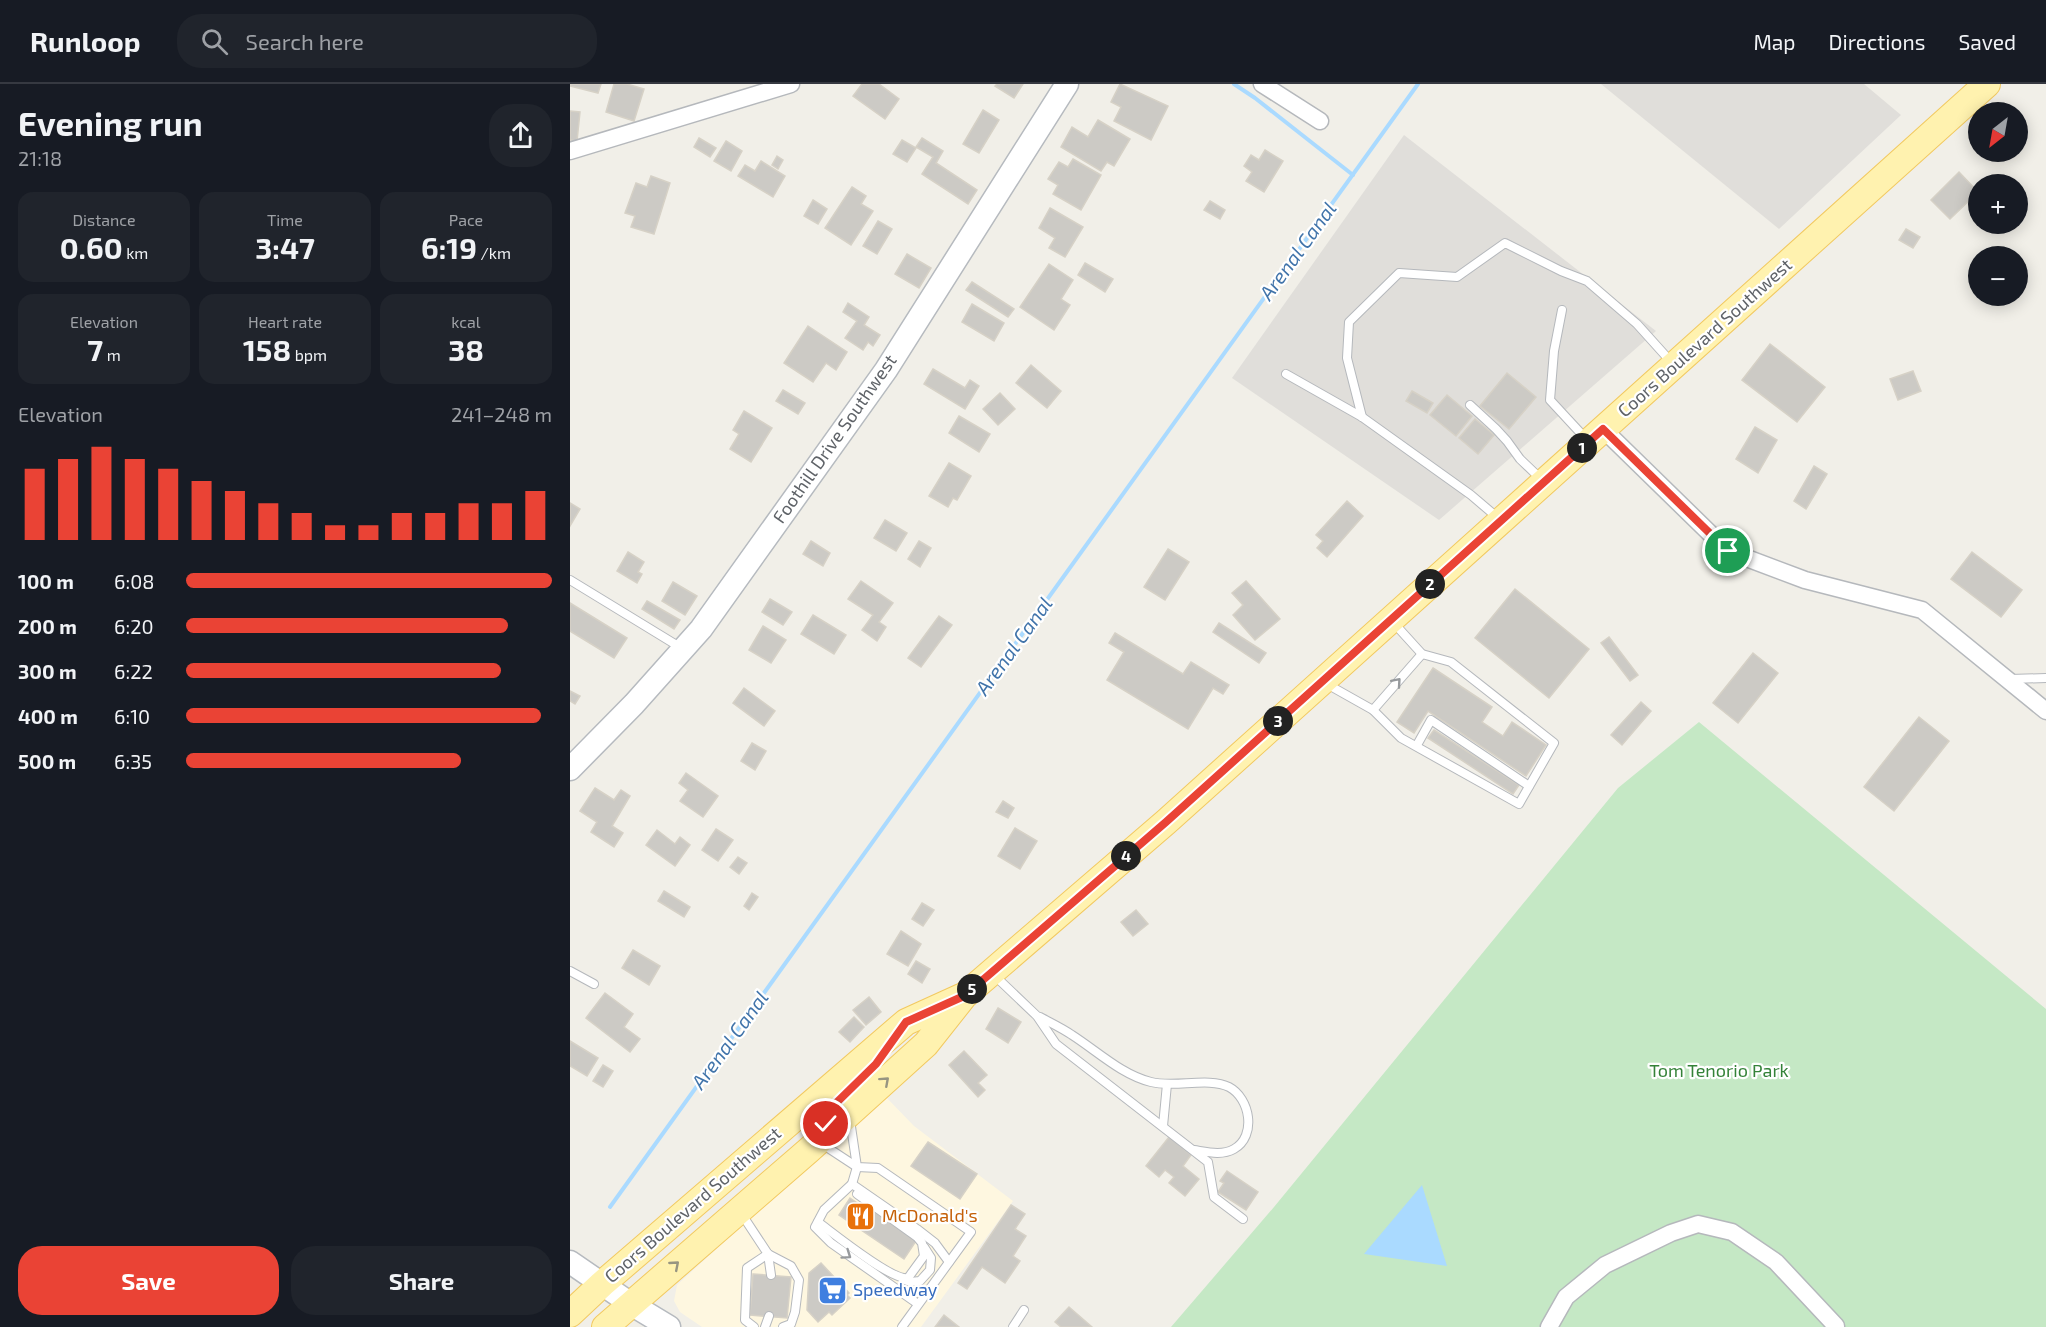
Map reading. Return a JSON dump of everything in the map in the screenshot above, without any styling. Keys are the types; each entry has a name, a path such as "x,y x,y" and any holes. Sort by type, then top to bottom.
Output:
{"main road":[{"name":"Coors Boulevard Southwest","path":"605,1327 926,1044 964,996 1166,822 1987,84"},
{"name":"Coors Boulevard Southwest","path":"570,1314 906,1022 964,996"},
{"path":"823,1137 826,1116 830,1109 876,1064 906,1022"}],"street":[{"name":"Foothill Drive Southwest","path":"570,769 634,704 700,629 886,370 1067,84"},
{"path":"1262,84 1320,122"},
{"path":"570,151 779,86"},
{"path":"1596,436 1728,551 1805,580 1922,610 2046,711"},
{"path":"1549,1327 1566,1298 1605,1265 1671,1233 1698,1224 1732,1232 1776,1262 1836,1326"},
{"path":"570,1262 669,1327"}],"lane":[{"path":"1362,417 1347,358 1349,322 1399,273 1457,276 1505,243 1587,281 1638,324 1675,366"},
{"path":"1562,310 1554,351 1550,400 1596,436"},
{"path":"1286,374 1362,417 1471,495 1501,521"},
{"path":"1470,405 1502,435 1520,459 1544,481"},
{"path":"570,580 683,649"},
{"path":"1322,681 1373,710 1401,738 1519,804 1554,743 1451,662 1422,654 1390,620"},
{"path":"1373,710 1422,654"},
{"path":"2007,680 2046,678"},
{"path":"1417,746 1431,720 1529,786"},
{"path":"570,971 594,984"},
{"path":"991,973 1037,1016 1056,1044 1208,1162 1214,1197 1243,1219"},
{"path":"1037,1016 1071,1034 1131,1075 1151,1082 1167,1084 1209,1084 1228,1087 1242,1098 1248,1116 1247,1134 1236,1148 1214,1153 1193,1150"},
{"path":"1163,1126 1167,1084"},
{"path":"849,1113 857,1167 850,1186 824,1209 815,1227 831,1243 918,1304"},
{"path":"823,1137 857,1167 878,1167 971,1232 902,1327"},
{"path":"818,1222 884,1270 902,1279 908,1278 918,1267 924,1256 923,1246 917,1237 850,1186"},
{"path":"850,1186 917,1229 935,1243 949,1262"},
{"path":"739,1210 768,1254 771,1275"},
{"path":"754,1327 745,1320 747,1268 768,1254"},
{"path":"768,1254 791,1266 799,1280 791,1324 783,1327"},
{"path":"1013,1327 1024,1310"},
{"path":"765,1327 769,1316"}],"shaded area":[{"path":"1601,84 1864,84 1901,115 1779,229"},
{"path":"1404,135 1656,331 1439,520 1232,378"},
{"path":"884,1095 914,1126 1013,1201 921,1327 702,1327 680,1312 674,1301 677,1285"}],"green space":[{"name":"Tom Tenorio Park","path":"1699,722 2046,1009 2046,1327 1171,1327 1274,1207 1618,788"}],"water":[{"path":"1422,1185 1447,1266 1364,1254"}],"building":[{"path":"570,84 601,84 598,93 570,86"},
{"path":"614,84 627,84 644,89 634,121 606,112"},
{"path":"862,84 879,84 899,99 885,119 853,96"},
{"path":"997,84 1023,84 1014,98 995,86"},
{"path":"1120,84 1168,106 1151,140 1114,121 1121,107 1111,102"},
{"path":"983,110 999,120 979,153 963,144"},
{"path":"570,111 580,112 577,141 570,140"},
{"path":"1098,120 1130,139 1114,166 1107,162 1101,171 1061,147 1072,127 1088,137"},
{"path":"699,138 716,148 710,157 694,147"},
{"path":"922,138 943,151 936,163 977,190 968,204 922,174 933,157 916,147"},
{"path":"902,140 916,148 907,162 893,154"},
{"path":"726,141 742,151 731,171 714,161"},
{"path":"1265,150 1283,161 1264,192 1246,181 1252,172 1244,166 1251,155 1259,160"},
{"path":"777,156 783,160 778,169 772,165"},
{"path":"1073,159 1101,175 1081,210 1053,194 1058,185 1048,179 1059,162 1068,167"},
{"path":"761,161 785,176 773,197 738,176 745,165 755,171"},
{"path":"1959,172 1968,181 1968,202 1950,219 1931,200"},
{"path":"651,176 670,183 654,234 631,227 635,216 625,213 636,183 647,187"},
{"path":"852,187 866,196 861,204 873,211 851,245 825,228"},
{"path":"813,200 827,209 818,224 804,216"},
{"path":"1210,201 1225,210 1220,219 1204,210"},
{"path":"1050,208 1083,227 1065,257 1049,248 1055,238 1039,228"},
{"path":"878,221 892,229 877,254 863,246"},
{"path":"1906,229 1920,237 1913,248 1899,240"},
{"path":"907,254 931,268 919,288 895,274"},
{"path":"1085,263 1113,279 1105,292 1078,275"},
{"path":"1049,264 1073,280 1061,299 1070,305 1054,330 1020,307"},
{"path":"972,282 1014,309 1008,317 966,290"},
{"path":"848,303 869,317 864,325 880,335 873,346 868,342 863,350 845,338 857,321 843,312"},
{"path":"972,304 1004,323 994,341 962,322"},
{"path":"808,326 847,352 836,370 826,363 813,382 784,363"},
{"path":"1770,344 1825,387 1797,422 1742,380"},
{"path":"1031,365 1061,391 1047,408 1016,383"},
{"path":"933,369 965,388 970,380 979,386 965,409 924,384"},
{"path":"1913,371 1921,391 1898,400 1890,379"},
{"path":"1507,373 1536,397 1509,429 1480,406"},
{"path":"783,390 805,403 798,414 776,401"},
{"path":"1412,391 1433,403 1427,413 1406,401"},
{"path":"1000,393 1015,409 998,425 983,409"},
{"path":"1447,395 1472,416 1456,436 1430,415"},
{"path":"744,411 772,428 751,462 730,449 739,434 733,430"},
{"path":"959,416 990,434 979,452 949,433"},
{"path":"1475,419 1494,435 1478,454 1459,438"},
{"path":"1755,427 1777,440 1758,473 1736,459"},
{"path":"949,463 971,476 957,500 953,498 948,507 929,496"},
{"path":"1814,466 1827,474 1806,509 1794,501"},
{"path":"1347,501 1363,516 1327,557 1317,548 1323,541 1316,535"},
{"path":"570,503 580,509 570,526"},
{"path":"885,520 907,533 896,551 874,538"},
{"path":"811,541 830,553 823,566 803,554"},
{"path":"919,541 931,548 920,567 908,559"},
{"path":"1168,549 1189,562 1165,600 1144,587"},
{"path":"628,552 644,562 638,572 642,574 637,583 617,571"},
{"path":"1972,552 2022,590 2001,617 1951,579"},
{"path":"861,581 893,603 879,622 886,627 877,641 862,630 873,615 848,599"},
{"path":"1246,581 1280,619 1255,640 1233,615 1243,605 1232,593"},
{"path":"673,582 697,596 685,615 662,601"},
{"path":"1515,589 1589,649 1549,698 1475,638"},
{"path":"770,599 792,612 783,625 762,612"},
{"path":"647,601 680,620 674,629 642,609"},
{"path":"570,603 627,638 614,658 570,631"},
{"path":"813,615 846,635 834,654 801,634"},
{"path":"939,616 952,625 921,667 908,658"},
{"path":"1219,623 1266,653 1259,663 1213,632"},
{"path":"763,626 786,640 771,663 749,650"},
{"path":"1115,633 1183,674 1191,662 1229,685 1223,694 1213,688 1188,729 1107,680 1124,652 1109,643"},
{"path":"1609,637 1638,675 1630,681 1601,643"},
{"path":"1753,653 1778,673 1738,723 1713,703"},
{"path":"1433,668 1492,707 1482,722 1503,736 1512,722 1546,745 1526,776 1428,711 1414,733 1397,722"},
{"path":"744,688 775,711 764,726 733,703"},
{"path":"570,691 580,696 575,704 570,701"},
{"path":"1641,702 1651,711 1622,745 1611,735"},
{"path":"1919,717 1949,741 1894,811 1864,787"},
{"path":"1434,730 1519,785 1513,794 1428,738"},
{"path":"752,743 766,751 755,770 741,761"},
{"path":"686,773 718,796 703,817 680,801 688,790 679,783"},
{"path":"595,788 614,800 621,790 630,796 612,826 623,833 614,847 591,832 597,822 580,811"},
{"path":"1003,801 1014,808 1008,818 996,812"},
{"path":"1015,828 1037,841 1020,869 998,856"},
{"path":"716,829 733,840 718,861 702,850"},
{"path":"657,830 675,844 680,837 690,845 675,866 646,845"},
{"path":"738,857 747,863 739,874 730,867"},
{"path":"664,891 690,907 684,917 658,901"},
{"path":"752,893 758,897 749,910 744,906"},
{"path":"922,903 934,910 923,926 912,919"},
{"path":"1136,910 1148,924 1133,936 1121,922"},
{"path":"901,931 921,944 908,966 887,954"},
{"path":"633,950 660,966 649,985 622,968"},
{"path":"916,961 930,969 922,983 908,974"},
{"path":"605,993 633,1014 624,1027 640,1039 630,1052 586,1018"},
{"path":"869,997 881,1012 866,1025 853,1010"},
{"path":"998,1008 1021,1022 1008,1043 986,1029"},
{"path":"854,1017 864,1027 850,1042 839,1032"},
{"path":"570,1041 598,1058 587,1076 570,1066"},
{"path":"964,1051 987,1075 978,1083 985,1090 978,1097 949,1065"},
{"path":"603,1065 613,1071 603,1087 593,1081"},
{"path":"1169,1137 1191,1155 1183,1166 1199,1179 1185,1196 1169,1183 1174,1177 1165,1170 1159,1177 1146,1166"},
{"path":"928,1142 977,1174 960,1199 911,1166"},
{"path":"1227,1171 1258,1192 1246,1210 1218,1192 1224,1183 1220,1181"},
{"path":"850,1198 916,1241 904,1259 839,1215"},
{"path":"1011,1205 1025,1214 1015,1229 1026,1236 1013,1256 1020,1261 1005,1283 982,1267 967,1289 958,1283"},
{"path":"821,1263 849,1293 847,1295 850,1298 832,1315 829,1312 818,1322 807,1310 809,1273"},
{"path":"753,1274 791,1277 787,1318 750,1315"},
{"path":"1069,1307 1092,1327 1061,1327 1055,1322"},
{"path":"944,1315 959,1327 935,1327"}],"waterway":[{"path":"1234,84 1353,175"},
{"name":"Arenal Canal","path":"610,1207 1418,84"}],"place":[{"name":"McDonald's","path":"861,1216"},
{"name":"Speedway","path":"832,1290"}],"route":[{"path":"826,1124 826,1116 830,1109 876,1064 906,1022 964,996 1166,822 1603,429 1728,551"}]}
